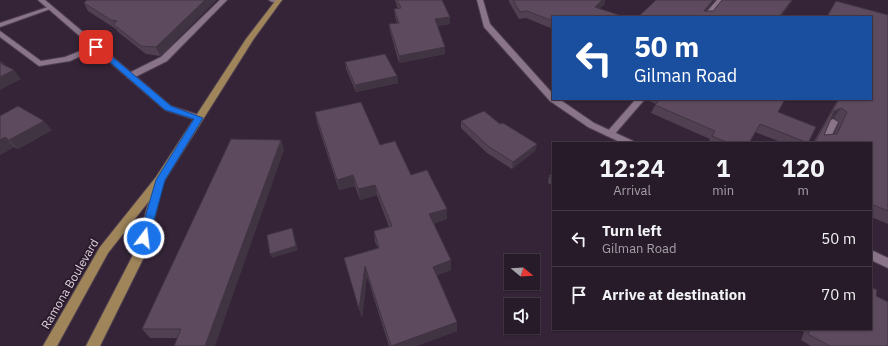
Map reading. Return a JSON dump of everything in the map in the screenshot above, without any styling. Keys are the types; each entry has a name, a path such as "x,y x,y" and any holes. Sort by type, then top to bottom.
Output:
{"main road":[{"name":"Ramona Boulevard","path":"50,346 104,250 160,180 250,38 279,0"},
{"name":"Ramona Boulevard","path":"93,346 140,253 160,180"}],"street":[{"path":"41,0 168,108 199,118"},
{"path":"130,76 164,60 224,0"},
{"path":"272,0 279,0"},
{"path":"480,0 487,25 552,98"},
{"path":"706,16 721,0"},
{"path":"0,25 50,8"},
{"path":"0,33 39,64 67,59 96,47"},
{"path":"554,100 591,125 628,142"},
{"path":"610,134 640,100"},
{"path":"823,142 833,122"},
{"path":"872,255 888,262"}],"building":[{"path":"87,0 205,0 156,47 141,46 113,24 117,21 111,20 84,3"},
{"path":"397,0 442,0 450,17 435,19 445,47 399,56 389,24 399,23 394,9 401,8"},
{"path":"513,0 602,0 595,7 622,16 552,16 552,21 527,11 520,12"},
{"path":"656,0 713,0 704,11 713,11 722,0 792,0 780,16 639,16"},
{"path":"836,1 888,15 888,211 872,204 872,142 815,142 838,100 872,100 872,16 828,16","holes":["841,108 847,112 837,134 824,135 834,111"]},
{"path":"385,54 397,76 355,85 345,62"},
{"path":"0,63 14,70 0,77"},
{"path":"659,100 784,100 778,112 816,127 808,142 760,124 750,142 727,142 712,136 715,131 655,105"},
{"path":"361,102 380,145 395,141 411,175 427,170 447,209 429,214 451,260 433,267 457,322 391,346 365,266 359,309 344,258 379,248 374,231 392,226 375,185 358,189 353,175 337,180 315,112"},
{"path":"18,106 44,121 9,140 5,137 0,140 0,116"},
{"path":"484,111 500,124 503,123 537,144 513,162 488,146 461,121"},
{"path":"231,139 281,140 205,346 174,346 181,329 142,329"},
{"path":"292,228 296,246 270,254 267,235"},
{"path":"872,288 877,290 876,296 888,302 888,346 830,346 808,334 810,330 872,330"}],"route":[{"path":"96,47 168,108 199,118 160,180 144,238"}]}
